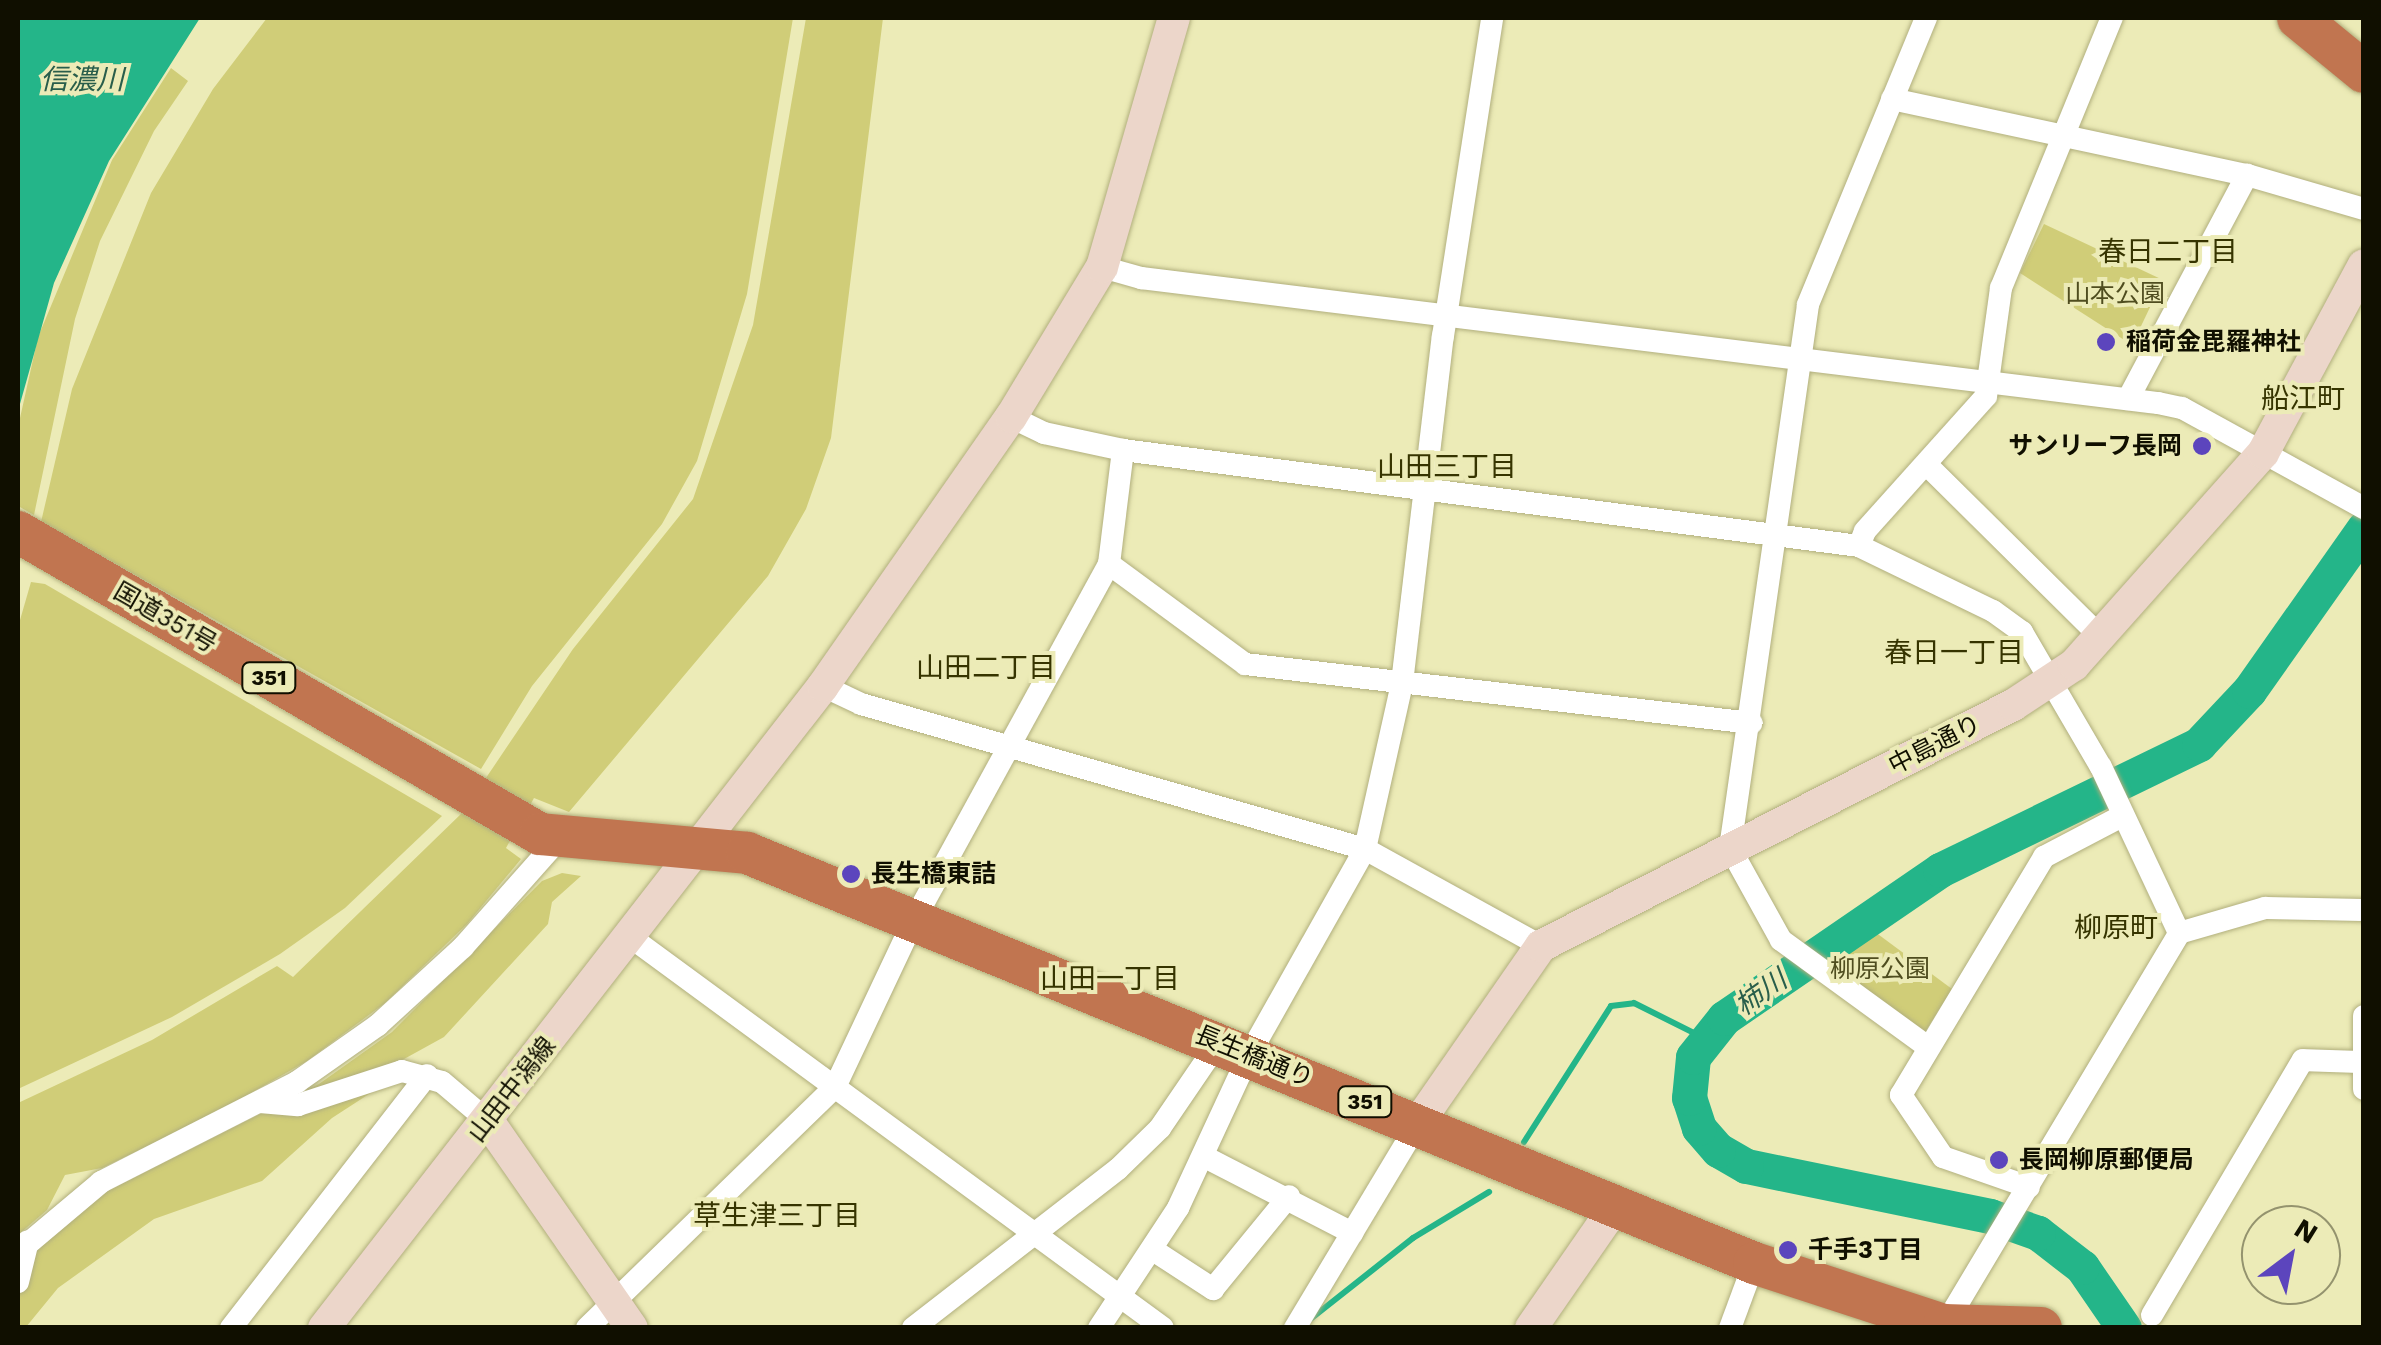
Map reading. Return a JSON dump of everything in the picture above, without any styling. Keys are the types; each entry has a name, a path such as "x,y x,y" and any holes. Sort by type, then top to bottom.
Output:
{"highway":[{"path":"2298,18 2364,72"},
{"path":"2341,18 2364,36"},
{"name":"国道351号","path":"18,532 540,832"},
{"name":"長生橋通り","path":"540,832 747,854 1418,1123 1612,1211 1944,1326 2041,1328"}],"street":[{"name":"山田中潟線","path":"324,1328 824,686 1010,417 1102,266 1174,18"},
{"path":"913,1328 1034,1236 1160,1128 1234,1049 1365,849 1402,683 1424,490 1492,18"},
{"path":"1926,18 1816,281 1752,723 1730,848 1781,940 1928,1047"},
{"path":"1859,546 1865,530 1927,465 1991,382 2000,288 2112,18"},
{"path":"1892,99 2246,175 2364,208"},
{"path":"2128,398 2246,175"},
{"name":"中島通り","path":"1418,1123 1541,946 2054,680 2101,637 2263,453 2364,265"},
{"path":"1102,266 1141,278 2128,398 2182,408 2362,508"},
{"path":"1010,417 1044,433 1124,450 1859,546 2010,622 2054,680 2101,767 2178,932"},
{"path":"587,1328 835,1087 912,922 1109,564 1124,450"},
{"path":"1927,465 2101,637"},
{"path":"1109,564 1245,664 1752,723"},
{"path":"824,686 861,704 1365,849 1541,946"},
{"path":"2024,1196 1962,1168 1930,1144 1902,1096 2044,857 2121,813"},
{"path":"18,1282 23,1246 102,1182 260,1102 394,1012 540,832"},
{"path":"1944,1326 2178,932 2264,908 2364,910"},
{"path":"629,936 1163,1328"},
{"path":"2364,1016 2364,1089"},
{"path":"1099,1328 1153,1250 1203,1156 1234,1049"},
{"path":"2152,1315 2303,1060 2361,1062"},
{"path":"260,1102 298,1105 402,1071 427,1076 458,1092 488,1121 632,1328"},
{"path":"231,1328 427,1076"},
{"path":"1295,1328 1418,1123"},
{"path":"1203,1156 1290,1196 1352,1232"},
{"path":"1153,1250 1213,1289 1290,1196"},
{"path":"1540,1325 1612,1211"},
{"path":"1730,1328 1754,1263"}],"green space":[{"path":"267,18 793,18 747,294 697,461 662,524 532,686 481,769 41,522 72,389 151,193 213,89"},
{"path":"806,18 883,18 831,438 806,509 768,576 569,812 534,798 506,848 521,859 467,924 385,1003 307,1061 223,1109 102,1168 65,1175 47,1210 18,1235 18,1103 152,1040 277,966 293,977 463,812 573,649 693,499 753,325"},
{"path":"171,68 188,81 154,131 100,241 75,319 34,515 18,506 18,427 38,337 112,160"},
{"name":"山本公園","path":"2044,224 2163,280 2132,345 2020,273"},
{"path":"31,582 45,584 442,816 345,908 280,954 172,1017 18,1089 18,627"},
{"path":"562,873 581,876 552,902 548,924 444,1037 395,1064 389,1081 332,1118 262,1181 154,1219 58,1288 26,1327 18,1328 18,1264 108,1191 319,1084 392,1032 542,881"},
{"name":"柳原公園","path":"1871,929 1952,989 1925,1032 1822,963"}],"water":[{"name":"信濃川","path":"18,18 200,18 109,161 54,283 18,411"}],"waterway":[{"name":"柿川","path":"2124,1328 2082,1267 2038,1233 1990,1216 1746,1166 1718,1150 1699,1128 1689,1098 1693,1057 1724,1018 1940,870 2199,744 2249,691 2364,528"},
{"path":"1524,1142 1611,1006 1634,1003 1704,1038"},
{"path":"1308,1321 1413,1238 1489,1192"}],"place":[{"name":"稲荷金毘羅神社","path":"2106,342"},
{"name":"サンリーフ長岡","path":"2202,446"},
{"name":"長生橋東詰","path":"851,874"},
{"name":"長岡柳原郵便局","path":"1999,1160"},
{"name":"千手3丁目","path":"1788,1250"}],"district":[{"name":"春日二丁目","path":"2168,252"},
{"name":"船江町","path":"2303,399"},
{"name":"山田三丁目","path":"1447,467"},
{"name":"春日一丁目","path":"1954,653"},
{"name":"山田二丁目","path":"986,668"},
{"name":"柳原町","path":"2116,928"},
{"name":"山田一丁目","path":"1110,979"},
{"name":"草生津三丁目","path":"777,1216"}]}
